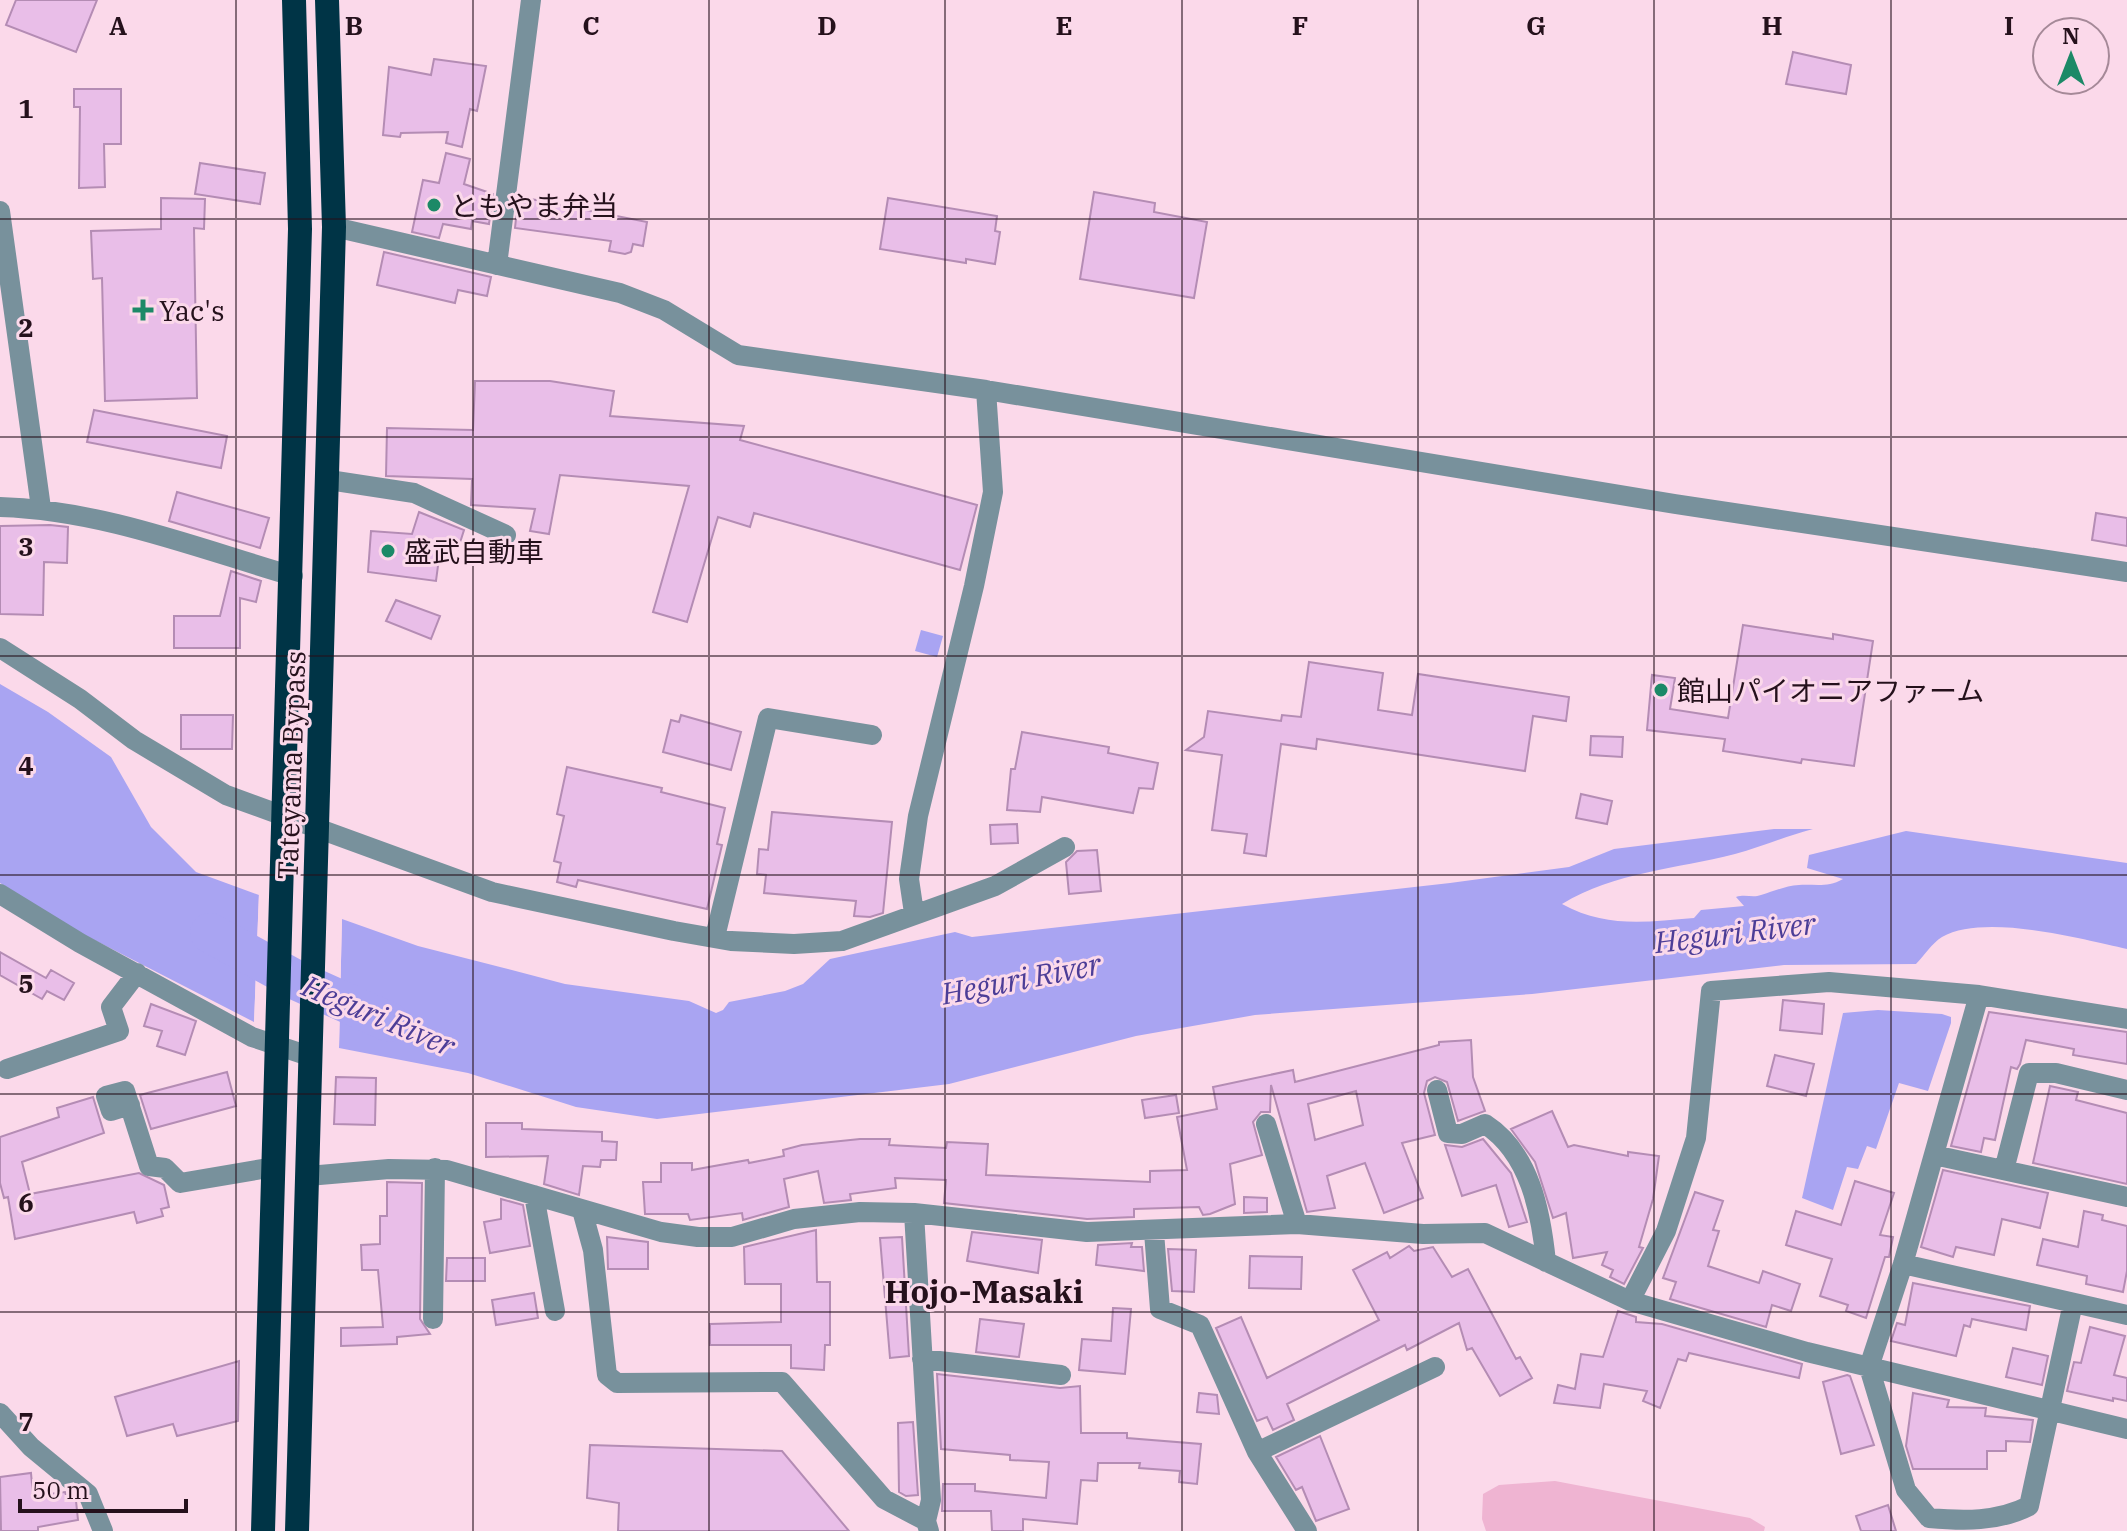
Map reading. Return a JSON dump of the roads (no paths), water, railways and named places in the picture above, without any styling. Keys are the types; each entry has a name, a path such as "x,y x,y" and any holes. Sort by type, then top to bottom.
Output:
{"highway":[{"name":"Tateyama Bypass","path":"263,1531 293,576 300,229 294,0"},
{"name":"Tateyama Bypass","path":"297,1531 334,227 327,0"}],"street":[{"path":"497,265 531,0"},
{"path":"0,211 41,508"},
{"path":"334,227 620,293 664,310 738,355 986,390 1675,504 2127,572"},
{"path":"914,913 909,879 918,816 974,586 993,492 986,390"},
{"path":"329,480 414,493 506,535"},
{"path":"0,507 41,508 101,520 293,576"},
{"path":"0,648 80,699 134,740 199,780 284,822 492,892 715,937 794,944 842,941 995,886 1065,847"},
{"path":"715,937 768,718 872,735"},
{"path":"0,894 80,943 252,1037 312,1053"},
{"path":"7,1069 119,1031 111,1007 137,973"},
{"path":"1630,1301 1666,1231 1696,1138 1711,991 1829,982 1979,995 2127,1019"},
{"path":"1979,995 1903,1264 1869,1367 1906,1490 1929,1518 1959,1521 2010,1516 2029,1506 2073,1303"},
{"path":"2004,1170 2029,1073 2056,1073 2127,1090"},
{"path":"1437,1090 1448,1133 1462,1134 1485,1124 1505,1137 1520,1160 1542,1223 1546,1262"},
{"path":"130,1105 149,1166 165,1168 180,1183 274,1167"},
{"path":"1266,1124 1297,1224"},
{"path":"1934,1155 2127,1197"},
{"path":"308,1176 435,1168 661,1232 698,1237 732,1237 794,1219 860,1212 914,1213 1087,1232 1154,1232 1297,1224 1423,1234 1485,1233 1630,1301 1763,1341 2127,1429"},
{"path":"433,1319 435,1168"},
{"path":"534,1195 555,1311"},
{"path":"582,1210 593,1250 607,1375 617,1383 782,1382 884,1499 927,1526 931,1500 914,1213"},
{"path":"1154,1232 1160,1309 1200,1325 1257,1452 1307,1531"},
{"path":"1903,1264 2127,1315"},
{"path":"922,1359 1061,1375"},
{"path":"1257,1452 1435,1367"},
{"path":"0,1413 31,1447 88,1494 103,1531"}],"water":[{"path":"921,630 943,636 937,657 915,651"},
{"path":"0,684 48,712 111,757 151,827 196,872 259,895 254,1022 71,928 0,883"},
{"path":"1774,829 1813,829 1735,854 1624,878 1582,893 1562,904 1594,917 1626,922 1694,918 1701,910 1744,906 1736,897 1837,882 1843,879 1807,868 1809,855 1906,831 2127,863 2127,949 2060,934 1983,927 1960,930 1942,937 1916,964 1784,965 1532,994 1255,1015 1136,1036 949,1084 657,1119 576,1107 468,1073 339,1048 342,919 418,946 565,984 689,1001 716,1013 729,1002 785,991 803,984 830,959 955,932 972,937 1450,883 1569,867 1614,849"},
{"path":"1878,1010 1942,1014 1951,1017 1951,1023 1928,1091 1899,1083 1876,1149 1867,1146 1858,1169 1847,1167 1833,1210 1802,1198 1843,1013"}],"waterway":[{"name":"Heguri River","path":"210,933 298,981 389,1022"}],"place":[{"name":"ともやま弁当","path":"434,205"},
{"name":"Yac's","path":"143,310"},
{"name":"盛武自動車","path":"388,551"},
{"name":"館山パイオニアファーム","path":"1661,690"}],"district":[{"name":"Hojo-Masaki","path":"984,1291"}]}
